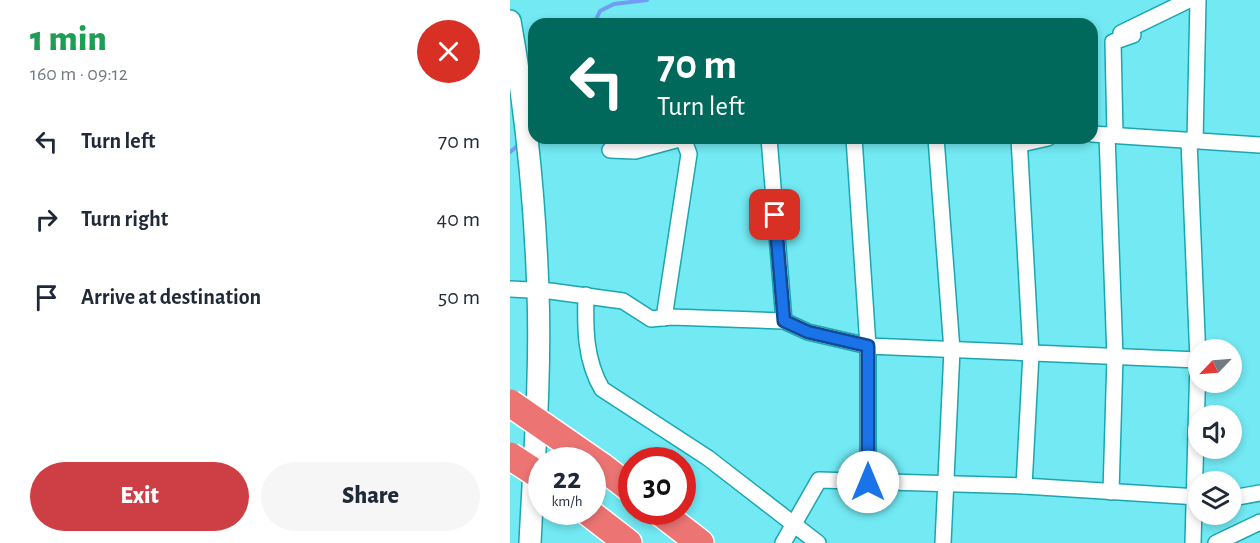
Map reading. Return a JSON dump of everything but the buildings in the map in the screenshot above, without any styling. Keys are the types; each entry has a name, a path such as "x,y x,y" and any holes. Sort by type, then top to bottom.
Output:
{"highway":[{"path":"510,403 618,479"},
{"path":"510,456 528,468"},
{"path":"605,525 628,543"},
{"path":"677,525 700,543"}],"street":[{"path":"1111,492 1115,357 1105,135 1113,42 1189,0"},
{"path":"1197,339 1192,141 1198,0"},
{"path":"510,21 524,95 538,292 538,370 530,543"},
{"path":"1105,135 1260,145"},
{"path":"610,150 635,151 661,144"},
{"path":"664,318 689,154 685,144"},
{"path":"769,144 781,309 784,321"},
{"path":"854,144 868,346 868,482"},
{"path":"936,144 952,350 943,543"},
{"path":"1020,144 1031,354 1024,486"},
{"path":"510,289 623,301 651,319 784,321 808,332 868,346 1188,360"},
{"path":"586,296 585,329 592,373 602,389 708,458 818,543"},
{"path":"1196,471 1198,393"},
{"path":"783,543 819,480 1024,486 1188,497"},
{"path":"1242,496 1260,493"},
{"path":"1216,543 1260,522"},
{"path":"1193,543 1194,525"}],"waterway":[{"path":"597,18 600,11 614,4 647,0"},
{"path":"510,152 521,143"}],"route":[{"path":"775,215 781,309 784,321 808,332 868,346 868,482"}]}
